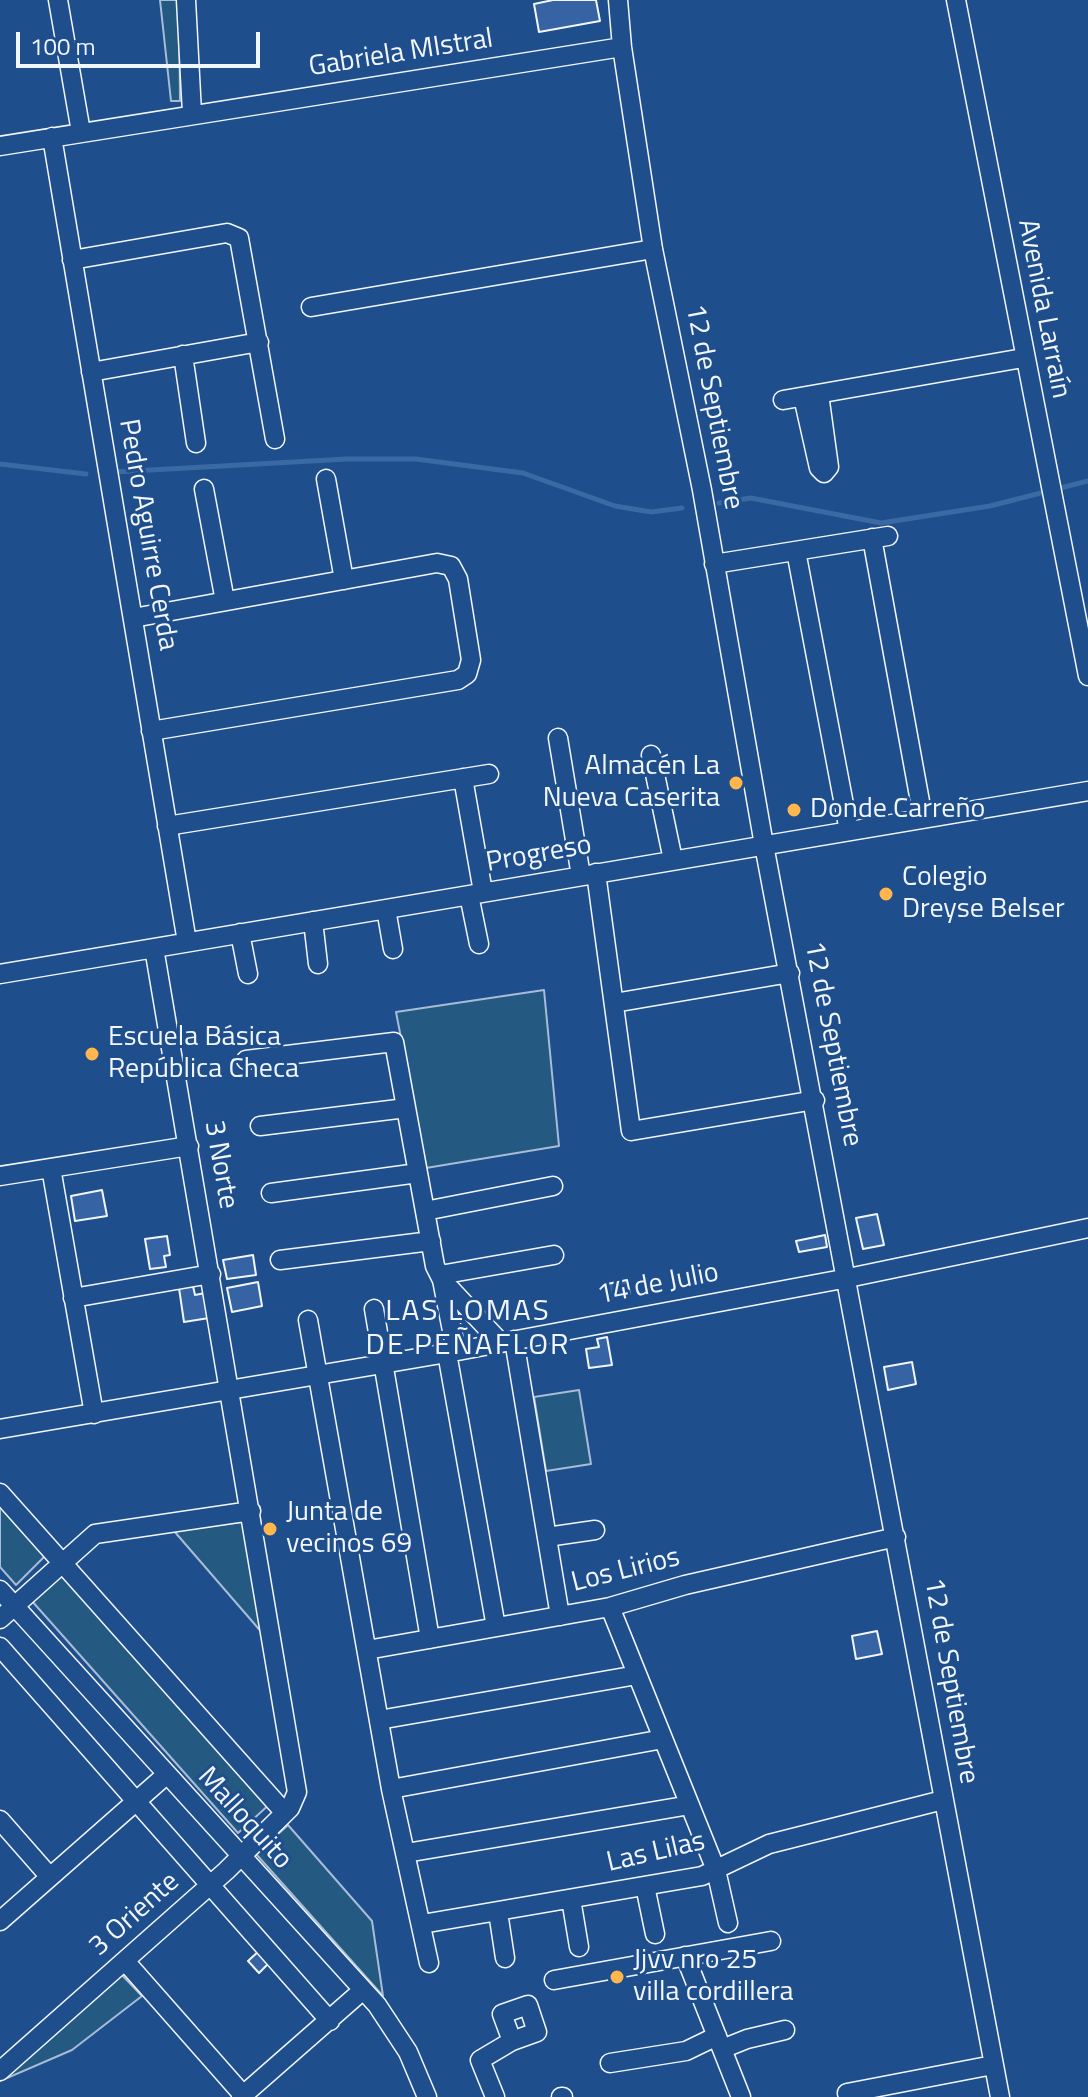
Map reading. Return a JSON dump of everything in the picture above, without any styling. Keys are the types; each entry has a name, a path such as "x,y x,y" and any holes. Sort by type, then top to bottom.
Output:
{"street":[{"path":"58,0 81,132"},
{"path":"186,0 192,113"},
{"name":"12 de Septiembre","path":"618,0 622,47 653,249 702,490 764,845 815,1100 1000,2097"},
{"name":"Avenida Larraín","path":"956,0 1023,358 1088,676"},
{"name":"Gabriela MIstral","path":"0,146 192,113 622,47"},
{"name":"Pedro Aguirre Cerda","path":"52,137 187,942"},
{"path":"72,260 223,233 236,235 243,247 275,439"},
{"path":"311,307 653,249"},
{"path":"91,372 259,342"},
{"path":"183,355 196,443"},
{"path":"783,400 1023,358"},
{"path":"326,479 344,580"},
{"path":"204,489 225,601"},
{"path":"714,564 880,537 923,818"},
{"path":"796,551 849,831"},
{"path":"133,618 437,563 451,566 458,579 471,660 467,674 453,681 151,731"},
{"path":"558,738 614,1003 631,1131 815,1100"},
{"path":"651,755 673,860"},
{"path":"167,826 489,774"},
{"path":"463,778 479,944"},
{"name":"Progreso","path":"0,974 1088,791"},
{"path":"386,909 393,949"},
{"path":"313,921 318,964"},
{"path":"240,933 248,974"},
{"name":"3 Norte","path":"154,948 297,1792"},
{"path":"614,1003 790,973"},
{"path":"246,1060 394,1042 425,1211 441,1277 496,1627"},
{"path":"260,1126 406,1108"},
{"path":"0,1176 189,1146"},
{"path":"51,1168 94,1414"},
{"path":"271,1193 418,1173"},
{"path":"425,1211 553,1186"},
{"name":"14 de Julio","path":"0,1429 507,1342 848,1278 1088,1228"},
{"path":"280,1260 431,1241"},
{"path":"441,1277 554,1255"},
{"path":"73,1298 211,1274"},
{"path":"441,1277 507,1342 560,1616"},
{"path":"374,1309 430,1639"},
{"path":"308,1320 391,1789 429,1963"},
{"name":"Malloquito","path":"0,1493 285,1813"},
{"path":"0,1619 95,1534 251,1511"},
{"path":"547,1537 595,1530"},
{"name":"Los Lirios","path":"367,1650 610,1607 685,1585 896,1537"},
{"name":"Malloquito","path":"0,1590 363,1990 396,2031 423,2095"},
{"path":"610,1607 716,1870 728,1923"},
{"path":"0,1647 330,2021"},
{"path":"379,1720 637,1675"},
{"path":"391,1789 663,1739"},
{"path":"0,1921 166,1775"},
{"name":"3 Oriente","path":"0,2071 240,1857 285,1813 297,1792"},
{"name":"Las Lilas","path":"422,1924 695,1878 769,1844 943,1800"},
{"path":"406,1853 690,1805"},
{"path":"0,1820 50,1877"},
{"path":"645,1886 655,1934"},
{"path":"571,1899 579,1947"},
{"path":"498,1912 505,1958"},
{"path":"554,1980 771,1941"},
{"path":"685,1956 741,2097"},
{"path":"125,1961 242,2096 363,1990"},
{"path":"610,2063 785,2030"},
{"path":"495,2097 480,2060 512,2041"},
{"path":"847,2093 993,2065"}],"shaded area":[{"path":"160,0 179,0 180,101 171,101"},
{"path":"544,990 559,1146 426,1168 396,1012"},
{"path":"579,1390 591,1464 546,1471 534,1397"},
{"path":"0,1498 47,1554 16,1585 0,1567"},
{"path":"249,1521 264,1635 174,1531"},
{"path":"62,1571 272,1802 238,1833 31,1600"},
{"path":"288,1825 372,1921 383,1996 256,1854"},
{"path":"120,1973 142,1996 72,2050 0,2081"}],"building":[{"path":"553,0 596,0 600,21 539,32 534,4"},
{"path":"102,1190 107,1216 75,1221 71,1196"},
{"path":"877,1214 884,1245 863,1249 856,1218"},
{"path":"825,1235 827,1247 799,1252 796,1241"},
{"path":"167,1236 170,1255 164,1256 166,1267 150,1269 145,1239"},
{"path":"253,1255 256,1275 227,1279 223,1260"},
{"path":"627,1280 630,1294 610,1298 607,1284"},
{"path":"258,1282 262,1306 232,1312 227,1288"},
{"path":"193,1286 195,1295 205,1293 209,1318 184,1322 179,1288"},
{"path":"607,1337 612,1365 589,1368 586,1349 599,1347 597,1339"},
{"path":"912,1362 916,1384 888,1390 884,1367"},
{"path":"877,1631 882,1654 856,1659 852,1636"},
{"path":"260,1950 271,1961 259,1973 248,1961"}],"waterway":[{"path":"115,472 347,459 416,459 523,473 615,506 651,512 682,508"},
{"path":"0,464 86,474"},
{"path":"719,503 751,498 881,523 990,506 1088,481"}],"place":[{"name":"Almacén La Nueva Caserita","path":"736,783"},
{"name":"Donde Carreño","path":"794,810"},
{"name":"Colegio Dreyse Belser","path":"886,894"},
{"name":"Escuela Básica República Checa","path":"92,1054"},
{"name":"Junta de vecinos 69","path":"270,1529"},
{"name":"Jjvv nro 25 villa cordillera","path":"617,1977"}],"district":[{"name":"LAS LOMAS DE PEÑAFLOR","path":"468,1330"}]}
